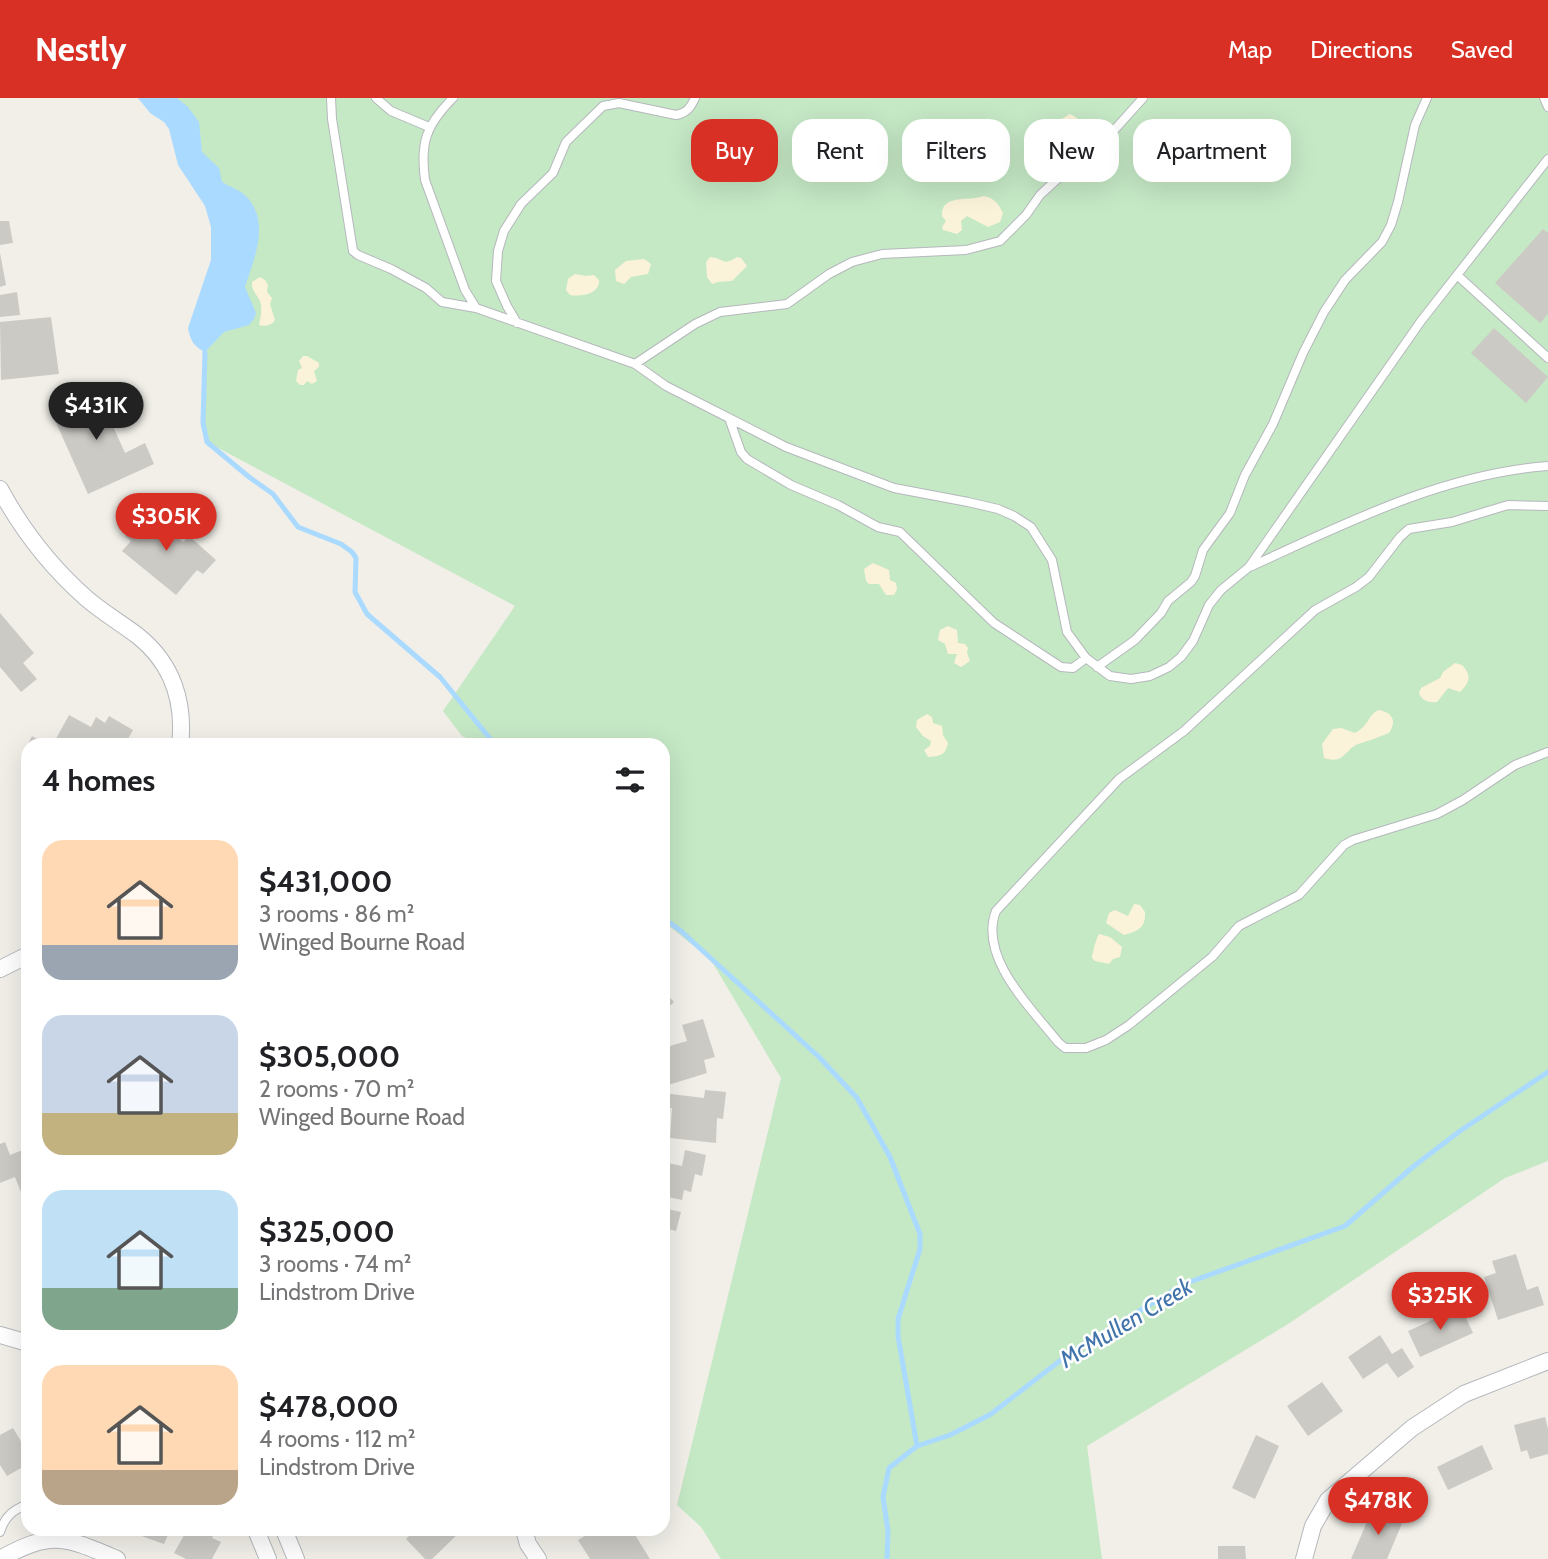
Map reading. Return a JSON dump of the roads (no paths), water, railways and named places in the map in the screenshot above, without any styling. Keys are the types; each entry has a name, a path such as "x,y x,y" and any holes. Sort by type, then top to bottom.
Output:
{"street":[{"path":"0,489 14,514 58,572 86,598 139,637 168,671 182,710 180,738"},
{"path":"0,969 21,958"},
{"path":"0,1335 21,1341"},
{"path":"1304,1559 1313,1525 1328,1500 1412,1429 1464,1394 1548,1361"},
{"path":"258,1536 268,1559"},
{"path":"286,1536 296,1559"},
{"path":"526,1536 538,1559"},
{"path":"1,1554 45,1539 61,1539 78,1540 117,1559"}],"lane":[{"path":"331,98 332,120 353,251 358,255 426,288 442,302 476,308 635,364 666,386 786,447 894,488 978,505 1014,516 1031,527 1052,561 1068,632 1086,657 1110,676 1131,679 1150,676 1169,667 1193,641 1209,605 1221,590 1250,567 1354,519 1444,487 1486,475 1548,466"},
{"path":"376,98 391,111 429,127"},
{"path":"453,98 429,127 424,141 422,162 425,180 465,290 476,308"},
{"path":"517,323 496,281 498,251 514,213 549,178 566,142 593,114 610,103 676,115 683,114 690,108 695,98"},
{"path":"635,364 695,324 720,312 787,304 828,274 852,262 882,254 967,250 1000,241 1026,215 1040,195 1099,147 1143,98"},
{"path":"1097,667 1144,632 1168,601 1195,576 1203,550 1230,513 1245,475 1273,424 1303,353 1324,312 1345,280 1382,242 1391,225 1415,125 1427,98"},
{"path":"1544,98 1548,107"},
{"path":"1250,567 1398,354 1548,159"},
{"path":"1457,275 1548,358"},
{"path":"729,418 741,452 747,459 791,485 838,505 878,527 900,532 1012,637 1062,667 1073,668 1086,657"},
{"path":"1548,506 1508,505 1452,522 1409,529 1369,577 1315,610 1184,731 1119,779 996,911 990,935 995,952 1006,974 1058,1042 1065,1048 1078,1049 1096,1044 1129,1025 1212,957 1239,926 1299,895 1344,845 1437,814 1515,765 1548,752"},
{"path":"0,1532 7,1517 21,1507"}],"water":[{"path":"138,98 177,98 188,107 199,122 202,152 219,168 222,182 246,196 258,217 258,241 245,287 256,313 254,319 249,325 224,332 205,352 193,343 188,328 211,260 211,227 205,206 178,165 169,129 164,122 150,113"}],"waterway":[{"path":"205,352 203,423 207,442 273,494 298,527 341,544 352,552 356,558 355,592 367,614 440,677 490,738"},
{"path":"670,923 819,1057 857,1098 890,1157 920,1234 920,1249 898,1319 898,1336 917,1446"},
{"name":"McMullen Creek","path":"887,1559 888,1531 883,1497 889,1468 917,1446 950,1435 991,1414 1070,1353 1184,1284 1345,1226 1414,1166 1460,1131 1548,1072"}]}
